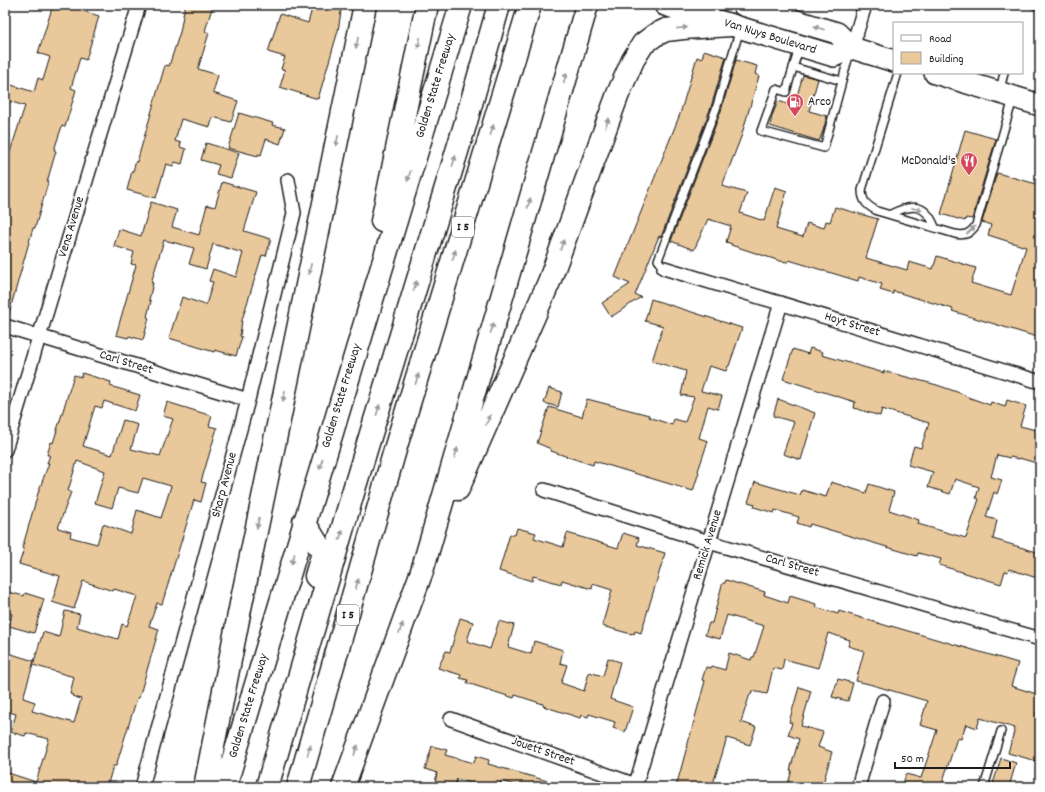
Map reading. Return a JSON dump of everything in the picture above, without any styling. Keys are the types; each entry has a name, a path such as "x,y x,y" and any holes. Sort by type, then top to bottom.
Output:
{"highway":[{"path":"205,787 241,604 365,5"},
{"path":"353,360 427,5"},
{"name":"Golden State Freeway","path":"225,787 461,5"},
{"path":"267,787 361,464 465,125 499,5"},
{"path":"422,571 587,5"},
{"name":"I 5","path":"298,787 397,443 529,8"},
{"path":"343,787 422,571 549,282 618,94 633,60 643,44 666,30 736,26"},
{"path":"255,787 323,553 304,522"}],"main road":[{"name":"Van Nuys Boulevard","path":"665,5 834,56 852,48"},
{"name":"Van Nuys Boulevard","path":"743,5 837,33 852,48 893,61"},
{"path":"940,74 1006,88 1040,105"}],"street":[{"name":"Vena Avenue","path":"5,450 139,5"},
{"path":"852,48 865,5"},
{"name":"Sharp Avenue","path":"142,787 248,400 294,213 288,180"},
{"name":"Hoyt Street","path":"664,268 1040,382"},
{"name":"Remick Avenue","path":"635,786 781,303"},
{"name":"Carl Street","path":"5,326 248,400"},
{"name":"Carl Street","path":"544,490 709,542 1040,639"},
{"path":"858,787 883,701"},
{"name":"Jouett Street","path":"450,720 635,786"}],"lane":[{"path":"1035,5 1040,6"},
{"path":"664,268 658,260 716,109 736,26"},
{"path":"800,46 786,92 776,89 761,131 824,148 852,48"},
{"path":"793,67 842,81"},
{"path":"898,74 862,190 864,200 868,206 878,211 964,236 971,232 976,225 1006,88"},
{"path":"891,214 900,210 916,208 923,210 929,214 936,227"},
{"path":"984,787 1001,732"}],"building":[{"path":"53,5 85,5 83,11 99,16 86,60 80,58 71,88 76,90 65,127 62,126 54,150 56,151 47,182 48,183 35,228 33,228 8,317 5,316 5,157 8,158 25,106 5,100 5,93 8,84 34,92 38,78 43,80 50,57 38,53"},
{"path":"185,5 213,5 205,31 209,33 198,69 218,75 213,93 238,101 231,122 213,117 210,127 181,119 175,141 181,143 180,147 186,149 182,164 175,162 173,166 166,164 156,198 127,190 132,171 136,161 137,162 165,65 169,66 180,32"},
{"path":"313,5 342,5 338,31 318,99 280,87 285,70 281,69 285,57 268,52 280,14 308,23"},
{"path":"704,50 726,57 711,107 661,237 659,236 635,295 641,297 611,317 602,303 630,284 615,277 680,114 697,57 702,59"},
{"path":"736,60 757,66 755,74 759,76 741,137 722,186 747,193 740,213 764,221 775,187 787,191 776,229 803,237 807,223 824,228 826,221 830,222 835,207 878,219 866,258 907,270 909,262 933,269 937,256 976,268 971,283 1011,295 1026,247 988,235 991,225 982,222 997,173 1040,185 1040,338 893,291 893,294 880,290 882,284 859,277 858,281 789,260 788,262 780,261 731,245 732,244 726,242 731,226 708,219 694,250 671,241 721,111"},
{"path":"803,75 818,79 809,111 827,116 819,141 770,126 778,101 794,106"},
{"path":"239,113 285,128 280,144 266,139 261,155 258,154 258,156 228,148"},
{"name":"McDonald's","path":"965,130 996,139 972,219 966,218 965,221 941,214"},
{"path":"206,143 239,153 231,178 216,174 219,165 201,160"},
{"path":"222,182 256,192 244,231 271,239 266,256 262,255 242,320 240,336 242,337 236,356 215,350 214,352 169,338 182,297 206,305 213,282 209,281 213,269 236,277 243,253 213,244 206,269 189,264 194,248 164,240 151,283 153,283 149,300 151,301 147,317 149,318 143,340 129,336 128,338 116,335 136,265 131,264 134,252 114,246 119,229 141,236 151,202 177,210 172,227 199,235 207,205 215,207"},
{"path":"651,299 742,328 726,371 709,366 701,391 722,396 718,409 708,406 699,438 708,441 693,491 594,461 593,465 551,451 551,449 537,443 549,407 582,417 587,399 649,415 649,417 672,425 674,419 685,422 694,397 681,395 686,371 652,361 663,326 645,321"},
{"path":"810,348 823,352 822,355 884,373 884,371 937,385 990,405 991,402 1005,407 1007,400 1026,406 1020,426 1040,431 1040,464 1019,458 1010,458 997,455 991,477 1002,480 997,494 994,492 986,517 997,520 993,539 1040,553 1040,579 1009,569 1008,572 1005,571 1001,584 939,565 941,559 918,553 917,556 810,524 809,527 797,523 799,517 775,510 774,513 754,507 755,504 748,502 755,482 800,495 802,490 826,497 831,482 866,493 869,484 894,492 889,510 919,520 918,524 966,538 979,499 976,498 979,487 955,479 950,494 928,487 933,472 908,465 914,446 921,448 929,423 882,409 880,416 854,408 855,402 783,379 793,349 808,354"},
{"path":"82,373 111,382 110,386 140,395 135,411 104,401 102,408 95,406 83,446 112,455 123,420 138,425 131,449 160,456 173,419 163,416 167,402 212,416 209,426 217,428 201,482 206,483 201,502 194,500 162,604 157,603 149,626 159,629 139,698 137,698 116,766 113,766 107,787 5,787 5,772 36,782 49,739 26,733 25,736 11,732 16,714 5,711 5,652 34,661 23,698 35,702 32,711 74,723 81,699 70,694 74,677 33,665 43,632 59,637 65,611 80,614 77,627 118,639 122,624 127,626 137,596 114,589 113,591 83,581 74,609 52,602 60,576 19,564 38,493 49,463 47,463 50,455 47,455 51,442 53,443 74,375 81,377","holes":["77,461 105,471 95,503 112,508 118,488 138,493 143,478 171,486 161,518 137,510 131,534 103,524 97,544 70,537 71,532 58,528 71,492 68,491"]},
{"path":"549,388 562,392 558,407 544,403"},
{"path":"778,399 815,413 801,460 783,454 794,422 773,416"},
{"path":"517,528 536,533 534,538 563,547 567,533 618,548 623,533 639,538 637,545 665,553 641,633 635,631 634,634 631,634 602,626 612,590 593,584 592,589 562,580 561,584 533,576 532,581 499,571 510,534 515,535"},
{"path":"726,580 765,592 764,595 788,603 790,596 816,604 815,607 838,614 839,611 1018,663 1011,686 1040,695 1036,715 1040,716 1040,762 1008,753 1015,728 980,718 977,728 966,724 961,739 957,738 941,787 902,787 906,774 921,778 937,730 920,725 927,701 856,681 864,651 848,646 850,640 828,633 818,668 784,659 782,670 773,668 767,694 752,691 741,722 756,727 750,745 727,738 712,787 676,787 705,681 702,680 706,667 711,668 712,666 725,670 729,653 751,660 752,657 754,657 764,626 727,615 720,639 705,635 709,623 712,623 722,585"},
{"path":"8,592 24,596 25,593 44,599 34,633 9,626 12,614 5,612 5,601"},
{"path":"460,618 473,622 467,641 490,649 499,621 514,625 508,647 531,654 534,641 563,650 560,663 567,665 561,683 584,691 589,672 603,676 608,658 620,662 610,699 633,707 625,732 613,728 615,722 589,714 588,717 581,715 580,718 515,695 514,698 467,683 468,680 460,678 461,675 438,668 446,651 450,652"},
{"path":"838,679 853,683 848,701 832,697"},
{"path":"799,687 811,691 801,726 823,732 818,747 832,752 822,787 787,787 792,770 790,770 799,739 788,735 792,723 789,722"},
{"path":"432,746 447,750 445,755 474,763 476,756 489,760 488,764 558,784 557,787 520,787 501,781 499,787 490,787 457,779 454,787 435,783 437,773 425,769"},
{"path":"1001,758 1016,763 1009,787 992,787"}],"place":[{"name":"Arco","path":"795,117"},
{"name":"McDonald's","path":"969,176"}]}
